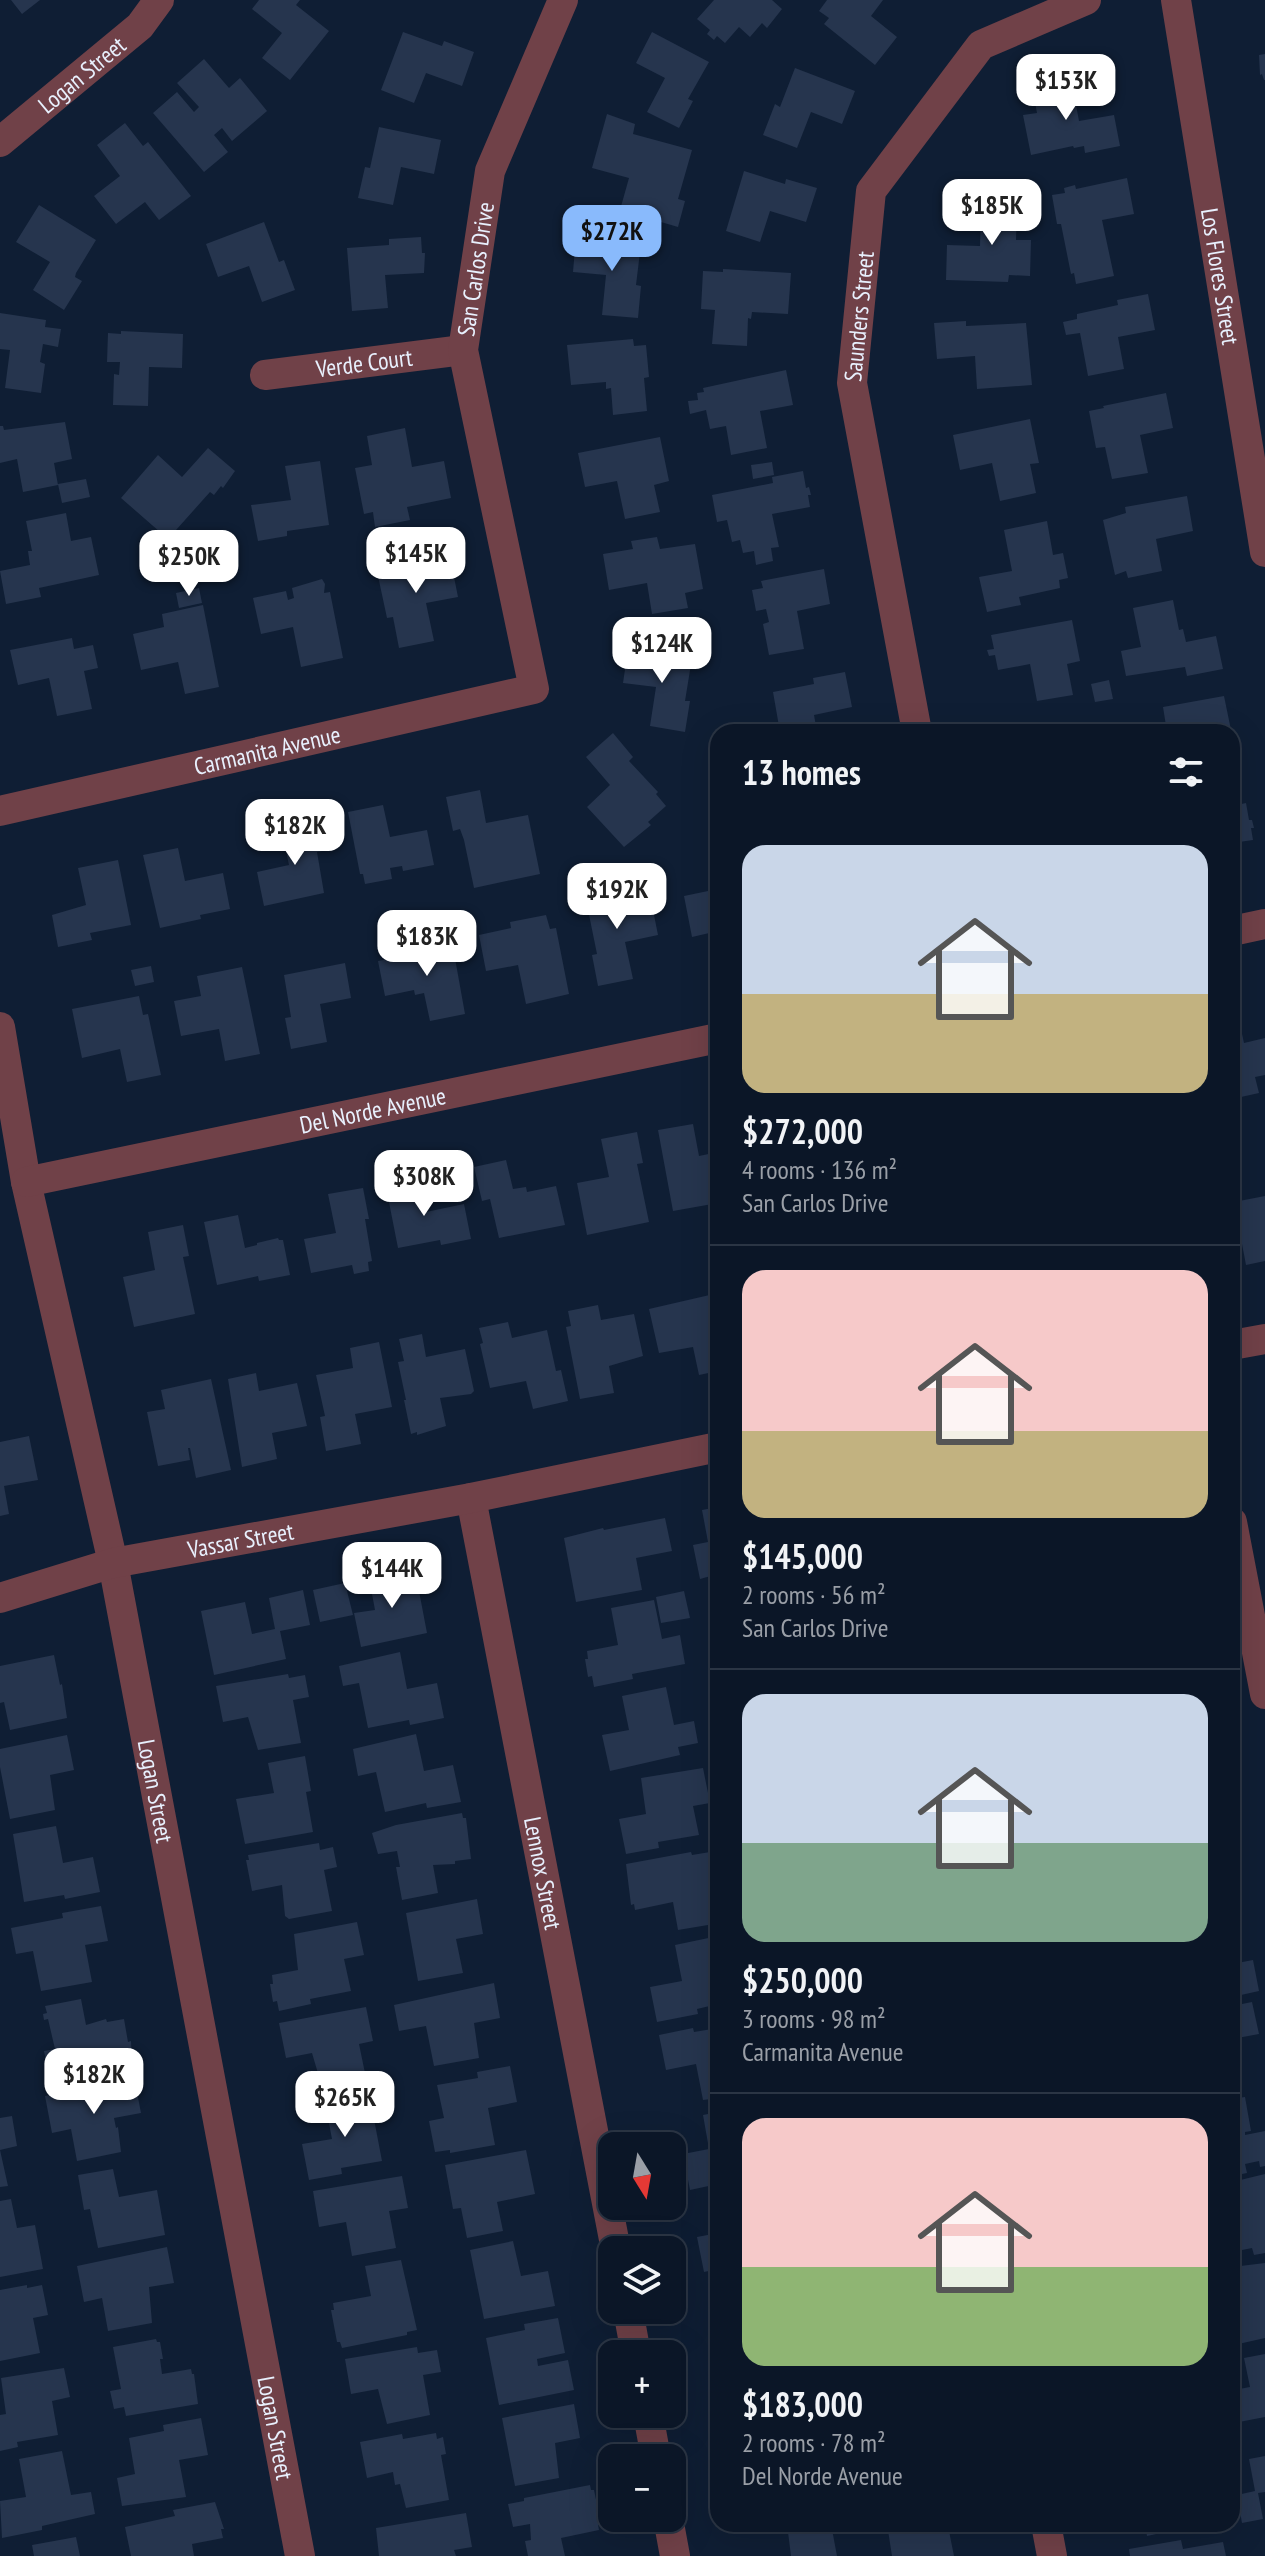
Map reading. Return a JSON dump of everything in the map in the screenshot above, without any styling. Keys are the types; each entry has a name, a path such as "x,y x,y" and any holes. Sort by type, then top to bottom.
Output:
{"street":[{"name":"Logan Street","path":"0,142 140,26 159,0"},
{"name":"San Carlos Drive","path":"534,689 463,350 490,171 563,0"},
{"name":"Saunders Street","path":"916,724 852,383 871,191 981,45 1086,0"},
{"name":"Los Flores Street","path":"1176,0 1265,552"},
{"name":"Verde Court","path":"265,375 463,350"},
{"name":"Carmanita Avenue","path":"0,811 534,689"},
{"path":"1240,929 1265,924"},
{"name":"Logan Street","path":"0,1027 26,1182 113,1563 300,2556"},
{"name":"Del Norde Avenue","path":"26,1182 710,1040"},
{"path":"1240,1344 1265,1339"},
{"name":"Vassar Street","path":"0,1598 113,1563 471,1498 710,1449"},
{"name":"Lennox Street","path":"471,1498 613,2236"},
{"path":"1240,1564 1265,1694"},
{"path":"671,2532 675,2556"},
{"path":"1048,2532 1052,2556"}],"building":[{"path":"11,0 40,0 22,14"},
{"path":"259,0 300,0 296,5 329,31 290,80 262,58 282,33 252,9"},
{"path":"714,0 772,0 782,9 767,28 762,23 750,37 739,27 725,43 717,36 714,40 707,34 710,30 697,19"},
{"path":"827,0 883,0 871,16 897,37 875,65 824,24 829,18 819,11"},
{"path":"403,32 442,46 444,41 474,52 462,86 426,73 414,103 381,90"},
{"path":"652,32 709,62 688,99 693,101 679,128 647,112 665,78 636,63"},
{"path":"1265,54 1264,80 1260,75 1259,55"},
{"path":"204,59 229,88 240,78 267,111 232,141 222,128 214,135 228,152 204,172 153,113 177,92 194,112 199,107 177,83"},
{"path":"795,68 855,91 842,124 811,112 797,148 763,135 775,104 780,107"},
{"path":"1071,78 1079,121 1114,115 1120,146 1085,153 1084,146 1073,146 1031,155 1023,115 1037,113 1032,86"},
{"path":"607,114 635,124 633,134 692,150 678,199 685,201 678,227 620,210 629,178 592,168"},
{"path":"125,123 143,146 148,142 191,196 159,220 145,202 116,224 94,196 120,176 97,145"},
{"path":"379,127 441,140 434,174 401,167 393,205 358,198 365,167 370,168"},
{"path":"744,171 785,184 786,179 817,188 806,222 770,211 760,242 726,231"},
{"path":"1127,178 1134,214 1102,220 1114,276 1076,284 1074,273 1071,274 1061,224 1057,224 1052,195 1065,193 1064,188 1075,185 1076,189"},
{"path":"987,192 1012,192 1012,209 1017,209 1016,240 1031,240 1030,276 1009,275 1008,282 946,280 947,245 980,246 981,208 986,208"},
{"path":"39,205 96,240 76,273 75,277 82,281 64,310 33,290 50,262 16,242"},
{"path":"264,222 279,262 284,260 295,290 262,302 249,266 218,277 206,244"},
{"path":"421,237 422,253 425,253 424,273 385,275 388,308 352,311 347,248 389,245 389,239"},
{"path":"576,237 641,244 636,285 641,286 638,318 602,315 606,275 573,272"},
{"path":"723,269 791,273 788,314 752,312 751,319 748,318 747,346 712,344 715,310 701,309 703,271 723,272"},
{"path":"1148,294 1155,330 1118,337 1124,369 1088,376 1080,333 1066,335 1063,322 1077,319 1077,314 1118,305 1117,300"},
{"path":"0,313 46,320 45,327 61,329 58,347 43,344 40,362 45,364 41,393 5,388 10,350 0,349"},
{"path":"966,321 966,326 1026,323 1032,385 977,389 975,356 937,359 934,323"},
{"path":"121,331 183,334 182,368 149,367 148,406 113,405 114,374 119,375 120,362 107,362 108,333 121,334"},
{"path":"633,339 634,346 646,345 649,377 644,378 647,411 613,415 611,388 606,389 606,382 571,385 567,345"},
{"path":"786,370 793,405 760,411 767,448 731,455 726,426 710,429 706,410 690,414 688,401 698,400 697,393 704,392 703,388"},
{"path":"1166,393 1173,428 1140,435 1148,473 1112,479 1105,447 1096,448 1089,411"},
{"path":"1030,419 1039,463 1030,464 1036,493 1000,501 992,463 960,470 953,435"},
{"path":"65,422 72,459 54,463 58,485 23,492 17,459 0,463 0,426 4,430"},
{"path":"405,428 412,467 444,461 451,498 407,507 410,520 375,527 373,512 364,514 355,468 372,465 367,436"},
{"path":"660,437 669,481 654,485 660,512 625,519 617,481 585,487 578,453"},
{"path":"208,448 235,471 223,488 221,486 214,495 210,492 168,539 121,498 158,455 182,477"},
{"path":"320,461 329,525 287,531 287,536 258,541 251,505 291,500 285,466"},
{"path":"772,462 774,475 753,479 751,465"},
{"path":"803,471 806,488 809,487 811,495 808,495 810,507 772,514 779,547 771,548 773,561 756,565 754,551 743,553 740,540 732,542 727,520 717,522 712,495 773,483 772,477"},
{"path":"86,479 90,497 62,503 58,484"},
{"path":"1187,496 1193,531 1156,539 1162,571 1128,578 1126,571 1115,575 1103,520 1126,513 1125,507"},
{"path":"66,513 71,541 91,537 99,575 39,588 41,597 6,604 0,571 30,565 28,551 32,551 26,521"},
{"path":"1047,521 1053,555 1063,553 1068,578 1059,580 1060,588 1019,597 1021,605 987,612 979,577 1012,571 1004,530"},
{"path":"657,537 660,549 695,544 703,589 685,593 688,608 652,614 647,583 609,590 603,554 633,549 631,541"},
{"path":"449,552 458,597 426,603 434,641 399,648 393,617 387,618 378,576 383,565"},
{"path":"205,557 209,574 195,577 192,560"},
{"path":"824,569 830,604 797,611 804,649 769,655 763,624 769,622 766,609 756,611 752,590 763,588 761,581"},
{"path":"322,579 324,593 330,592 343,658 301,667 293,627 261,634 253,598 286,591 288,600 294,598 292,588"},
{"path":"199,588 202,603 179,608 176,593"},
{"path":"1173,600 1179,630 1183,629 1186,642 1216,636 1223,669 1187,676 1185,667 1126,676 1121,651 1141,647 1133,608"},
{"path":"203,605 219,687 185,694 178,662 141,670 133,634 164,627 162,614"},
{"path":"1072,620 1080,661 1067,664 1073,695 1037,701 1030,664 998,670 995,655 989,656 987,650 994,649 991,635"},
{"path":"72,638 74,649 93,645 98,668 84,671 92,709 57,716 49,678 18,685 10,650"},
{"path":"628,649 692,658 685,701 690,701 685,732 650,726 656,687 623,683"},
{"path":"845,672 852,707 814,715 816,724 779,724 773,692 814,684 813,678"},
{"path":"1109,680 1113,699 1095,702 1091,684"},
{"path":"1224,696 1230,724 1166,724 1163,707"},
{"path":"613,733 633,757 629,761 658,792 656,794 666,806 648,822 651,825 624,847 587,807 610,785 586,757"},
{"path":"480,790 486,823 528,815 540,874 474,888 464,840 460,829 453,831 446,797"},
{"path":"1246,803 1254,828 1251,828 1253,840 1240,842 1240,804"},
{"path":"383,805 390,837 427,830 434,865 403,871 402,866 390,868 392,879 365,884 363,874 360,874 348,812"},
{"path":"316,820 322,851 317,852 324,893 264,906 257,872 289,865 281,827"},
{"path":"178,848 185,881 223,873 230,909 160,928 143,855"},
{"path":"118,860 131,925 90,933 92,940 58,947 52,915 86,905 78,868"},
{"path":"629,886 633,904 651,900 658,935 625,942 633,979 598,986 592,955 597,954 585,895"},
{"path":"708,891 710,933 692,937 684,896"},
{"path":"546,915 550,929 556,928 569,994 526,1004 518,965 486,971 479,935 511,928 510,922"},
{"path":"451,936 465,1014 430,1021 424,993 415,995 414,990 385,996 378,961 409,955 410,960 419,959 416,943"},
{"path":"345,963 351,998 320,1004 327,1042 291,1049 285,1018 291,1017 284,975"},
{"path":"151,966 154,982 135,986 131,970"},
{"path":"242,967 260,1054 225,1061 219,1029 181,1036 174,1001 201,996 197,976"},
{"path":"139,996 143,1015 148,1014 161,1075 127,1082 120,1049 82,1058 72,1009"},
{"path":"1240,1025 1244,1043 1265,1038 1265,1075 1255,1077 1259,1093 1240,1097"},
{"path":"693,1124 699,1156 710,1154 710,1204 673,1211 658,1130"},
{"path":"637,1132 643,1163 637,1164 649,1222 587,1235 577,1183 609,1177 601,1139"},
{"path":"506,1160 513,1189 526,1187 527,1192 556,1186 565,1225 499,1238 490,1199 482,1201 474,1167"},
{"path":"419,1180 426,1212 464,1204 471,1239 441,1245 440,1240 398,1248 386,1187"},
{"path":"363,1188 369,1219 365,1219 372,1261 368,1262 369,1271 354,1274 352,1265 311,1273 304,1239 336,1233 328,1194"},
{"path":"1265,1196 1265,1261 1246,1265 1240,1234 1240,1201"},
{"path":"238,1215 245,1248 278,1238 283,1240 290,1275 259,1281 258,1276 217,1285 204,1222"},
{"path":"183,1225 189,1256 183,1257 195,1314 134,1327 123,1277 155,1270 148,1232"},
{"path":"710,1295 710,1373 699,1375 693,1347 659,1353 649,1309"},
{"path":"598,1305 601,1320 634,1314 643,1356 609,1366 614,1393 580,1399 566,1327 571,1326 568,1311"},
{"path":"508,1322 512,1338 547,1330 556,1371 561,1370 568,1401 533,1409 526,1381 490,1388 479,1328"},
{"path":"422,1334 426,1357 465,1349 474,1391 440,1398 446,1426 417,1435 417,1432 411,1434 404,1400 398,1362 404,1361 399,1339"},
{"path":"379,1342 392,1407 355,1414 361,1444 326,1451 320,1417 325,1416 316,1375 353,1368 350,1348"},
{"path":"256,1373 259,1391 297,1383 307,1426 272,1433 277,1459 242,1467 228,1379"},
{"path":"211,1379 231,1470 196,1478 190,1448 190,1460 158,1466 147,1412 165,1409 161,1390"},
{"path":"29,1436 38,1480 4,1486 9,1514 0,1516 0,1442"},
{"path":"710,1508 710,1576 700,1579 693,1545 708,1542 702,1510"},
{"path":"665,1518 672,1551 636,1558 642,1590 576,1602 564,1538"},
{"path":"415,1570 427,1633 361,1647 354,1613 375,1610 369,1578"},
{"path":"345,1583 353,1615 320,1622 313,1590"},
{"path":"303,1590 310,1625 280,1631 286,1659 214,1675 201,1611 245,1602 252,1634 275,1629 269,1598"},
{"path":"684,1591 690,1618 661,1623 656,1597"},
{"path":"654,1600 662,1639 680,1635 685,1664 632,1674 633,1679 594,1687 592,1676 588,1677 585,1659 588,1659 587,1651 618,1645 611,1608"},
{"path":"400,1652 407,1689 437,1683 444,1718 410,1725 409,1720 368,1728 359,1683 343,1686 339,1666"},
{"path":"54,1655 67,1718 10,1730 4,1702 0,1703 0,1666"},
{"path":"288,1674 289,1678 305,1675 309,1697 293,1700 301,1743 258,1750 248,1717 223,1722 216,1686"},
{"path":"666,1687 674,1725 694,1721 698,1743 678,1747 680,1755 610,1771 602,1735 629,1730 622,1696"},
{"path":"416,1734 424,1771 453,1765 461,1802 427,1808 426,1803 385,1812 376,1772 358,1776 353,1749"},
{"path":"67,1735 74,1770 50,1775 55,1810 10,1819 0,1767 0,1749"},
{"path":"305,1756 311,1791 306,1792 313,1832 245,1844 236,1799 274,1793 268,1763"},
{"path":"703,1768 710,1803 693,1806 699,1835 658,1842 659,1848 626,1854 619,1819 646,1814 641,1778"},
{"path":"462,1813 466,1818 471,1859 455,1861 455,1864 433,1865 438,1893 402,1900 396,1867 400,1867 397,1851 378,1854 372,1833 396,1825"},
{"path":"56,1826 63,1863 93,1857 100,1892 24,1902 13,1834"},
{"path":"319,1843 320,1850 333,1847 337,1867 324,1870 332,1911 289,1919 285,1916 282,1885 252,1891 246,1860 249,1860 248,1855"},
{"path":"691,1852 692,1855 710,1852 710,1925 678,1930 673,1902 635,1910 634,1904 631,1905 626,1864"},
{"path":"477,1899 483,1934 456,1939 463,1973 418,1981 406,1913"},
{"path":"101,1906 108,1941 85,1945 92,1982 41,1991 33,1951 16,1954 11,1928 63,1918 62,1913"},
{"path":"357,1922 364,1955 344,1959 351,1991 310,1999 311,2004 279,2011 277,2001 273,2002 270,1984 273,1984 272,1975 298,1970 294,1934"},
{"path":"710,1938 710,2006 697,2009 698,2014 657,2022 650,1987 682,1981 675,1945"},
{"path":"1253,1960 1259,1991 1240,1995 1240,1962"},
{"path":"494,1983 500,2018 474,2023 479,2058 434,2066 426,2026 399,2031 394,2005"},
{"path":"81,1999 86,2025 106,2019 107,2022 124,2019 128,2042 131,2041 132,2063 47,2077 44,2051 55,2049 48,2019 44,2020 43,2014 47,2013 45,2006"},
{"path":"1252,2002 1259,2034 1240,2038 1240,2004"},
{"path":"366,2007 373,2041 359,2044 366,2078 322,2087 312,2053 286,2058 279,2023"},
{"path":"693,2028 694,2032 710,2029 710,2099 703,2100 696,2064 666,2070 659,2035"},
{"path":"510,2066 517,2102 488,2108 495,2145 450,2153 450,2150 435,2152 429,2121 444,2118 437,2085 478,2078 477,2072"},
{"path":"134,2077 141,2113 114,2118 121,2152 77,2161 71,2129 52,2133 45,2096"},
{"path":"369,2093 382,2161 341,2168 342,2174 309,2180 302,2144 332,2139 325,2102"},
{"path":"1245,2097 1251,2131 1245,2132 1245,2135 1265,2131 1265,2166 1260,2167 1259,2161 1245,2164 1247,2173 1240,2174 1240,2098"},
{"path":"710,2114 710,2186 690,2190 686,2153 709,2149 703,2115"},
{"path":"12,2116 17,2146 0,2150 0,2118"},
{"path":"0,2150 8,2186 0,2187"},
{"path":"526,2150 535,2194 497,2202 503,2231 467,2238 461,2208 453,2209 445,2165"},
{"path":"113,2169 119,2197 157,2190 165,2235 98,2248 90,2209 84,2210 78,2175"},
{"path":"1265,2174 1265,2253 1254,2255 1252,2248 1240,2250 1240,2180"},
{"path":"402,2176 408,2208 389,2211 396,2248 352,2256 346,2222 319,2227 313,2191"},
{"path":"11,2199 17,2228 35,2225 43,2269 0,2277 0,2201"},
{"path":"710,2235 710,2271 704,2272 697,2237"},
{"path":"513,2241 521,2276 548,2271 555,2306 484,2319 470,2250"},
{"path":"167,2247 174,2283 149,2287 152,2323 108,2331 102,2298 84,2302 77,2266"},
{"path":"401,2260 417,2330 407,2332 407,2335 342,2348 337,2342 331,2310 334,2310 333,2303 371,2296 365,2266"},
{"path":"1265,2263 1265,2338 1240,2344 1240,2266"},
{"path":"27,2285 27,2288 42,2285 48,2315 33,2318 40,2353 0,2361 0,2290"},
{"path":"558,2318 565,2353 537,2359 538,2366 568,2360 574,2390 499,2405 486,2338 525,2330 524,2324"},
{"path":"156,2339 160,2342 163,2359 160,2359 162,2374 191,2369 198,2404 126,2416 124,2407 114,2409 110,2391 121,2389 113,2347"},
{"path":"417,2347 418,2353 437,2350 441,2372 423,2375 430,2415 387,2424 378,2389 351,2394 345,2359"},
{"path":"1265,2354 1265,2417 1240,2422 1240,2389 1250,2387 1244,2358"},
{"path":"64,2368 70,2397 52,2401 58,2435 17,2442 18,2447 0,2451 0,2415 6,2414 1,2378"},
{"path":"574,2404 580,2438 555,2443 559,2478 515,2486 502,2418"},
{"path":"201,2418 208,2455 179,2460 186,2497 122,2506 117,2478 135,2474 129,2438 164,2431 163,2425"},
{"path":"436,2433 437,2439 443,2437 446,2454 441,2455 449,2500 406,2508 400,2484 395,2485 393,2472 367,2478 360,2442 402,2434 403,2439"},
{"path":"62,2451 71,2495 91,2492 95,2514 2,2538 0,2501 26,2497 19,2459"},
{"path":"1265,2456 1265,2492 1258,2493 1263,2519 1242,2523 1240,2494 1255,2491 1249,2459"},
{"path":"590,2485 598,2509 598,2530 561,2538 565,2556 528,2556 525,2541 531,2540 530,2524 513,2527 508,2504 524,2501 524,2498"},
{"path":"215,2502 224,2529 221,2529 223,2538 192,2544 194,2556 131,2556 125,2527 175,2516 173,2510"},
{"path":"466,2513 472,2547 454,2550 456,2556 379,2556 376,2528"},
{"path":"788,2532 832,2532 837,2556 791,2556"},
{"path":"888,2532 949,2532 954,2556 892,2556"},
{"path":"76,2537 80,2556 34,2556 32,2545"},
{"path":"1181,2540 1183,2549 1223,2542 1226,2556 1130,2556 1129,2549"}]}
